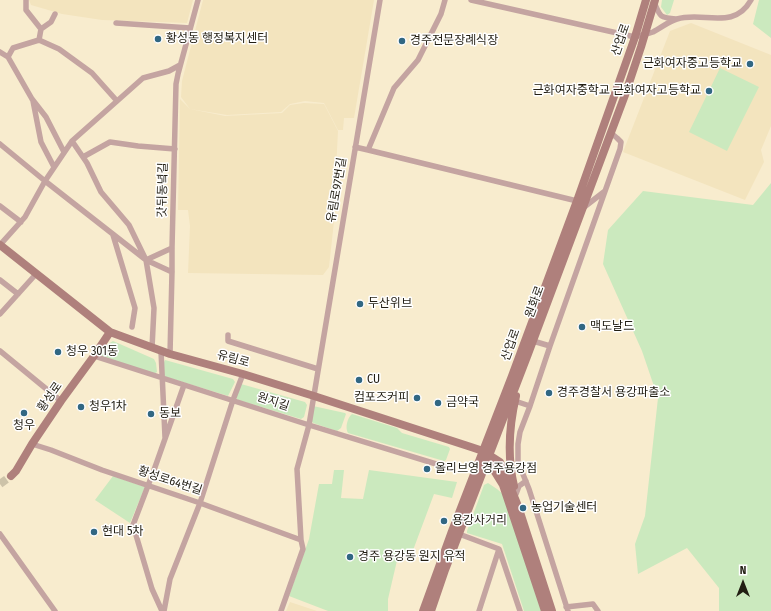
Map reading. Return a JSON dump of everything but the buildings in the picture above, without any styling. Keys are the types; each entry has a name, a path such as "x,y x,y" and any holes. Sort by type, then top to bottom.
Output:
{"street":[{"path":"26,0 26,10 41,29"},
{"name":"갓뒤동녘길","path":"170,354 176,84 198,0"},
{"path":"355,148 380,0"},
{"path":"368,150 394,88 418,60 441,14 445,0"},
{"path":"471,0 482,1 635,37 652,32 676,19"},
{"path":"652,1 658,13 664,18 676,19 691,16 716,19 730,17 740,13 751,0"},
{"name":"원화로","path":"423,611 452,531 486,455 533,341 580,204 611,133 627,88 645,34 652,1"},
{"name":"산업로","path":"486,455 580,204 635,37 652,1"},
{"path":"39,40 41,29 51,22 56,14"},
{"path":"116,23 190,28"},
{"path":"8,57 13,48 39,40 59,49 92,73 117,101"},
{"path":"0,52 8,57 32,99 46,117 64,152"},
{"path":"0,245 25,217 45,181 72,141 143,78 169,71 180,65"},
{"path":"32,99 41,142 54,167"},
{"path":"598,611 593,604 567,609 529,489 518,462 518,444 520,432 620,148 621,142 611,133"},
{"path":"72,141 87,163 101,192 129,226 146,260 154,308 152,348"},
{"path":"83,157 110,142 174,149"},
{"path":"0,144 146,260 172,272"},
{"name":"유림로97번길","path":"280,611 303,549 301,540 297,470 309,425 355,148 470,175 580,204"},
{"path":"580,204 605,191"},
{"path":"0,206 20,222"},
{"path":"113,234 134,308 132,327"},
{"name":"유림로","path":"0,245 110,332 170,354 243,374 314,396 486,455"},
{"path":"146,260 172,248"},
{"path":"0,314 36,274"},
{"path":"0,280 18,294"},
{"name":"황성로","path":"11,476 16,471 61,401 110,332"},
{"path":"228,335 228,341 318,369"},
{"path":"533,341 550,346"},
{"path":"0,351 61,401"},
{"path":"161,351 165,441"},
{"name":"원지길","path":"94,356 446,467"},
{"path":"518,506 511,471 510,436 511,417 525,362"},
{"path":"163,611 170,579 200,503 233,400 243,374"},
{"path":"163,611 152,589 133,525 165,441 184,385"},
{"path":"515,401 530,406"},
{"name":"황성로64번길","path":"32,444 301,540"},
{"path":"486,455 500,462 518,506 552,611"},
{"path":"486,455 503,485 545,611"},
{"name":"원화로","path":"431,611 486,455"},
{"path":"511,471 518,479 526,481"},
{"path":"516,494 519,486 526,481"},
{"path":"0,534 55,611"},
{"path":"459,534 499,549"},
{"path":"479,611 499,549"},
{"path":"499,549 520,611"}],"shaded area":[{"path":"29,0 193,0 187,23 102,20 62,14 31,5"},
{"path":"203,0 374,0 354,118 344,118 343,130 338,130 324,103 305,101 290,104 281,112 227,115 190,109 181,97 182,81"},
{"name":"근화여자중학교 근화여자고등학교","path":"691,23 771,55 771,126 761,150 764,162 745,200 623,152 670,31"},
{"path":"180,99 190,109 225,116 282,113 290,105 304,103 324,104 338,131 336,170 338,185 329,267 323,275 188,273 190,226 188,210 178,210"},
{"path":"290,602 317,611 286,611"}],"green space":[{"path":"662,0 674,0 670,13 667,15 661,7"},
{"path":"759,0 771,0 771,38 753,24"},
{"path":"720,68 759,87 727,151 689,132"},
{"path":"771,183 771,611 719,611 719,588 687,548 638,574 635,544 645,516 658,398 642,351 603,264 608,230 643,191 753,205"},
{"path":"113,341 154,359 157,372 154,374 100,356 99,354 108,344"},
{"path":"165,360 233,379 235,382 228,396 163,376"},
{"path":"241,384 305,402 307,405 304,417 301,419 238,400 236,398"},
{"path":"313,406 345,413 346,414 341,428 337,431 313,423 311,420"},
{"path":"352,414 397,428 402,433 449,447 450,449 446,460 444,461 348,433 347,423"},
{"path":"334,470 344,470 341,498 363,499 369,470 457,482 452,498 434,494 412,553 399,552 388,599 388,611 328,611 289,596 309,539 319,484 332,484"},
{"path":"113,476 145,487 130,523 95,500"},
{"path":"488,483 503,494 543,611 524,611 502,544 467,533 484,485"}],"tunnel":[{"path":"0,484 11,476"}],"place":[{"name":"황성동 행정복지센터","path":"158,39"},
{"name":"경주전문장례식장","path":"402,41"},
{"name":"근화여자중고등학교","path":"750,64"},
{"name":"근화여자중학교 근화여자고등학교","path":"709,91"},
{"name":"두산위브","path":"360,304"},
{"name":"맥도날드","path":"582,327"},
{"name":"청우 301동","path":"58,352"},
{"name":"CU","path":"359,380"},
{"name":"경주경찰서 용강파출소","path":"549,393"},
{"name":"컴포즈커피","path":"417,398"},
{"name":"금약국","path":"438,403"},
{"name":"청우1차","path":"81,407"},
{"name":"청우","path":"24,413"},
{"name":"동보","path":"151,414"},
{"name":"올리브영 경주용강점","path":"427,469"},
{"name":"농업기술센터","path":"523,508"},
{"name":"용강사거리","path":"444,521"},
{"name":"현대 5차","path":"94,532"},
{"name":"경주 용강동 원지 유적","path":"350,557"}]}
